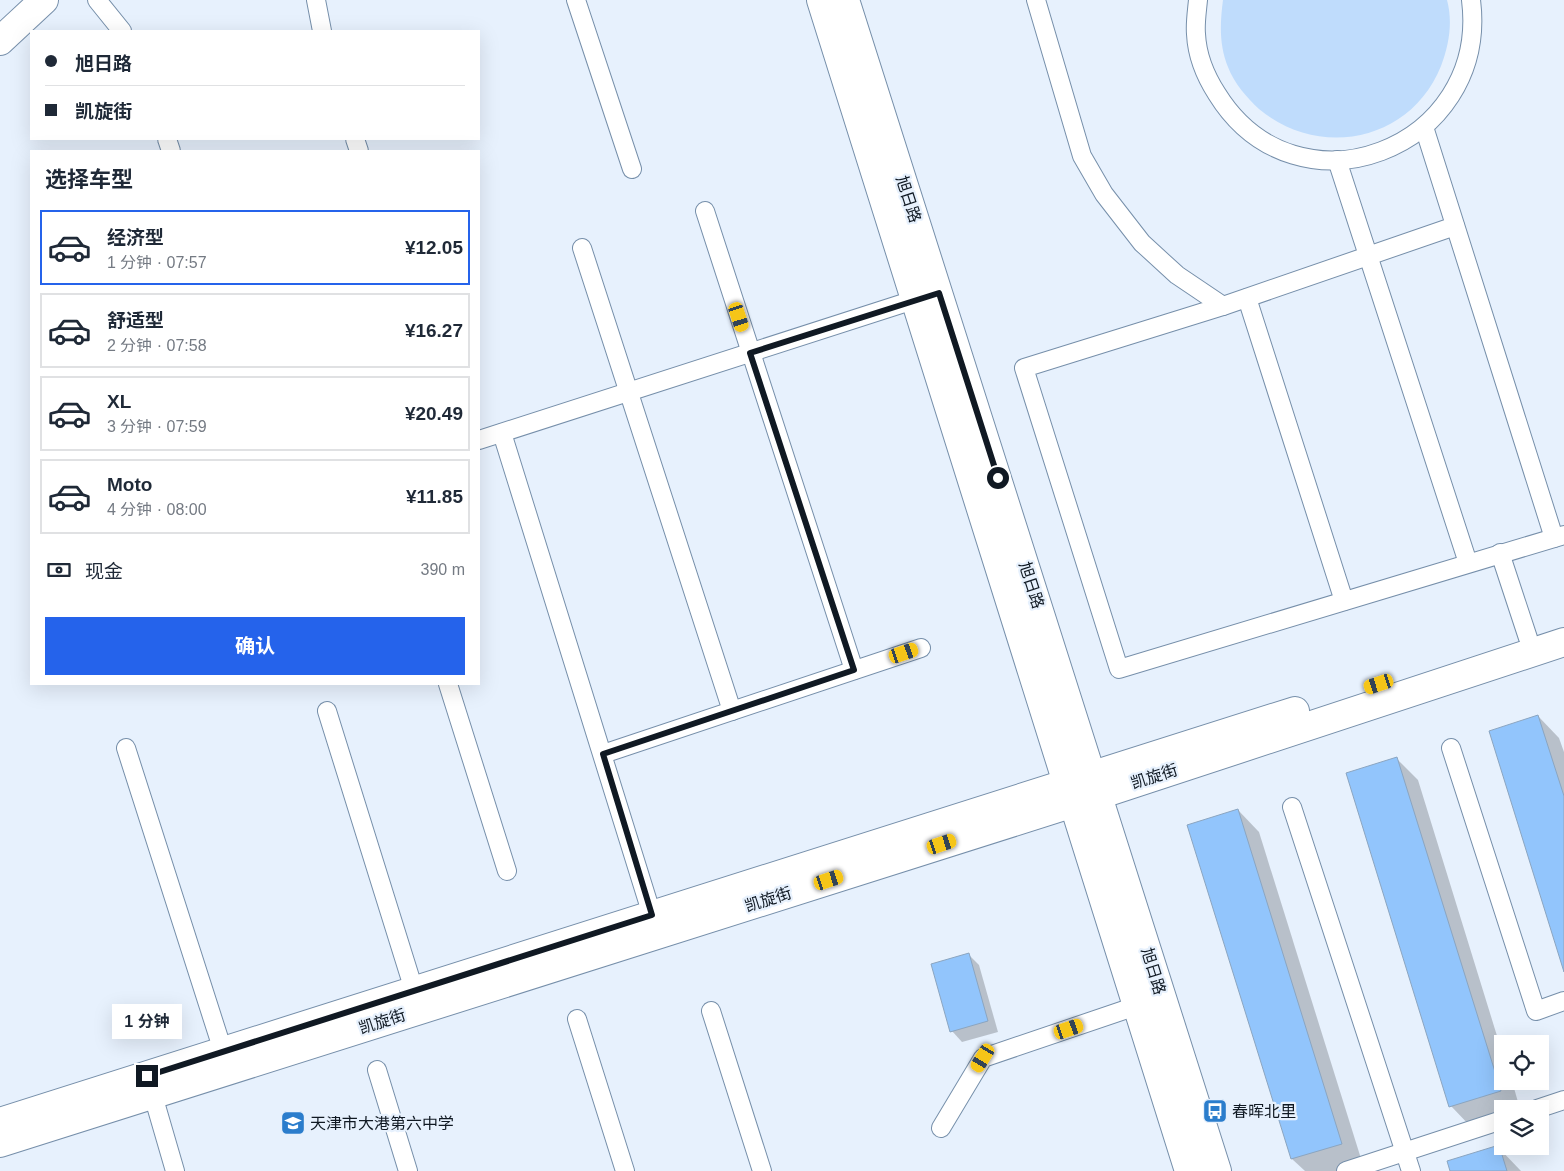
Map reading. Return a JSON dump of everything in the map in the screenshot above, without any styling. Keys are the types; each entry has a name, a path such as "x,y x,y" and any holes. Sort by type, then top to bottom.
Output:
{"street":[{"path":"0,41 44,0"},
{"name":"旭日路","path":"821,0 927,296"},
{"name":"旭日路","path":"845,0 927,296 1150,1001 1215,1170"},
{"name":"凯旋街","path":"0,1143 149,1085 223,1051 652,915 1083,789 1564,626"},
{"name":"凯旋街","path":"0,1122 149,1085 1083,789 1564,642"},
{"name":"旭日路","path":"1150,1001 1189,1171"}],"lane":[{"path":"97,0 121,30"},
{"path":"316,0 322,30"},
{"path":"576,0 632,169"},
{"path":"1036,0 1082,156 1104,194 1142,243 1177,275 1223,306"},
{"path":"1198,0 1196,35 1206,76 1229,113 1262,142 1304,158 1348,161 1392,149 1424,128 1457,89 1471,47 1472,0"},
{"path":"1424,128 1559,536 1119,669 1024,368 1223,306 1455,226"},
{"path":"1337,160 1468,563"},
{"path":"705,211 854,670"},
{"path":"582,248 732,711"},
{"path":"480,440 927,296"},
{"path":"1247,298 1344,601"},
{"path":"502,433 652,915"},
{"path":"1500,553 1528,638"},
{"path":"603,754 921,648"},
{"path":"448,685 507,871"},
{"path":"327,711 414,990"},
{"path":"126,748 223,1051"},
{"path":"1451,748 1536,1011 1564,1001"},
{"path":"1292,807 1411,1171"},
{"path":"941,1128 983,1058 1150,1001"},
{"path":"711,1011 762,1171"},
{"path":"577,1019 625,1171"},
{"path":"376,1070 408,1171"},
{"path":"149,1085 176,1171"},
{"path":"1549,1107 1563,1104"},
{"path":"1346,1171 1494,1123"}],"shaded area":[{"path":"1223,0 1447,0 1450,17 1448,42 1441,66 1427,91 1408,112 1386,126 1362,135 1335,138 1309,134 1283,125 1259,109 1237,84 1228,67 1223,50 1221,26"}],"building":[{"path":"1538,715 1564,796 1564,972 1489,731"},
{"path":"1397,757 1494,1069 1494,1090 1501,1091 1449,1107 1346,773"},
{"path":"1238,809 1342,1144 1291,1159 1187,825"},
{"path":"969,953 988,1021 950,1032 931,964"},
{"path":"1494,1147 1494,1155 1502,1155 1507,1171 1450,1171 1447,1161"}],"place":[{"name":"春晖北里","path":"1215,1111"},
{"name":"天津市大港第六中学","path":"293,1123"}],"route":[{"path":"147,1076 652,915 603,754 854,670 750,353 915,299 939,293 998,478"}]}
